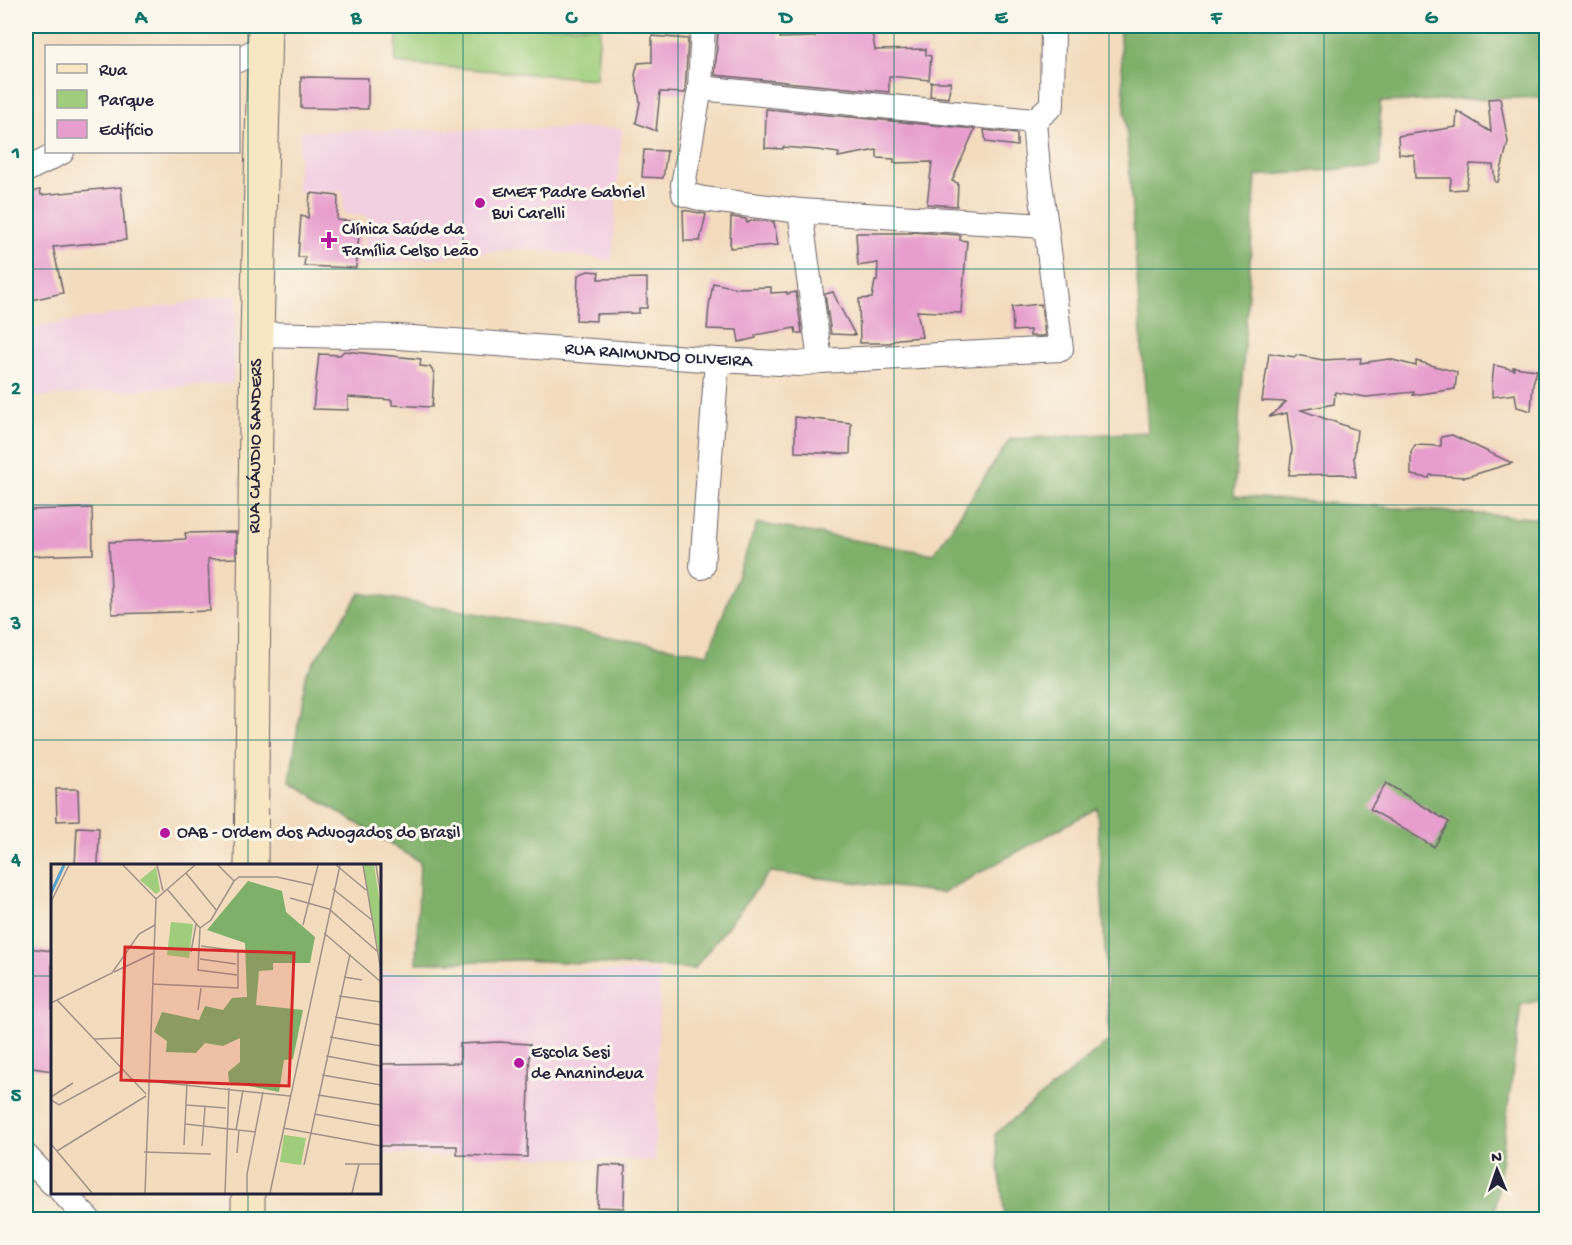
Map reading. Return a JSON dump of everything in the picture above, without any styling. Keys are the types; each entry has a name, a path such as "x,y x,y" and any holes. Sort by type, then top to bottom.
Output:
{"main road":[{"name":"RUA CLÁUDIO SANDERS","path":"251,864 257,334 256,44"},
{"path":"248,1194 248,1220"}],"street":[{"path":"703,26 700,88 683,185 684,194 704,199 800,212 1046,226 1034,121"},
{"path":"700,88 1034,121 1052,105 1053,26"},
{"path":"28,167 60,153"},
{"path":"800,212 820,361"},
{"name":"RUA RAIMUNDO OLIVEIRA","path":"257,334 398,337 800,364 820,361 1061,349 1046,226"},
{"path":"702,567 717,360"},
{"path":"26,1156 51,1182"},
{"path":"64,1194 89,1220"}],"shaded area":[{"name":"EMEF Padre Gabriel Bui Carelli","path":"622,128 612,261 528,248 363,265 367,216 344,214 343,192 297,192 300,131"},
{"path":"237,295 233,383 26,398 26,328"},
{"name":"Escola Sesi de Ananindeua","path":"660,971 655,1161 381,1154 381,972"}],"green space":[{"path":"398,26 600,26 596,79 395,63"},
{"path":"1119,26 1546,26 1546,97 1380,102 1380,166 1256,176 1234,496 1546,519 1546,999 1521,1005 1494,1219 1005,1219 995,1134 1110,1040 1097,808 943,893 770,872 694,969 522,960 416,963 420,862 290,782 305,675 360,593 708,654 757,523 934,554 1010,439 1148,432"}],"building":[{"path":"815,26 871,26 875,50 926,49 926,55 931,56 929,80 889,76 889,92 715,75 718,31 740,29 740,27 779,31 780,38 815,37"},
{"path":"652,36 688,39 685,93 660,92 656,131 636,123 640,102 635,75 638,63 652,62"},
{"path":"301,77 368,78 368,109 301,108"},
{"path":"931,82 951,82 948,98 930,96"},
{"path":"1500,98 1508,142 1498,182 1495,182 1493,165 1470,164 1466,189 1450,190 1451,178 1415,178 1414,155 1399,154 1398,136 1456,127 1457,111 1491,132 1488,99"},
{"path":"766,109 975,129 952,181 958,183 957,206 927,204 932,162 894,163 894,159 877,158 877,150 838,157 839,153 818,150 765,148"},
{"path":"984,130 1017,134 1017,146 986,142"},
{"path":"644,150 667,151 663,178 642,177"},
{"path":"121,187 126,240 53,247 63,293 31,300 26,275 26,193 40,190 41,195"},
{"name":"Clínica Saúde da Família Celso Leão","path":"310,193 338,196 337,220 360,222 356,268 304,266 305,257 298,257 301,216 308,218"},
{"path":"683,210 706,214 700,241 684,241"},
{"path":"731,217 746,219 747,223 754,220 774,222 778,245 730,248"},
{"path":"912,232 960,235 960,240 967,241 961,313 917,311 922,337 898,339 890,343 860,343 859,299 872,298 875,281 877,281 878,263 858,266 856,233"},
{"path":"588,271 599,272 598,279 647,278 647,308 639,308 639,313 596,314 596,321 576,320 578,275"},
{"path":"713,283 737,288 771,287 771,293 796,292 802,333 796,333 795,328 755,335 756,338 739,342 737,330 707,329"},
{"path":"833,292 855,335 831,334 825,294"},
{"path":"1041,304 1045,336 1030,336 1030,330 1013,331 1012,307"},
{"path":"344,351 421,359 420,366 430,367 434,373 432,407 392,405 392,400 348,397 348,410 313,409 319,354 340,355"},
{"path":"1269,353 1323,360 1361,358 1360,363 1389,359 1416,366 1416,361 1457,372 1455,389 1413,395 1414,392 1366,397 1335,392 1334,404 1301,410 1357,430 1354,458 1356,477 1343,474 1289,475 1292,450 1287,413 1269,417 1286,402 1262,401"},
{"path":"1494,365 1514,370 1513,367 1537,370 1533,384 1531,411 1517,407 1515,394 1492,397"},
{"path":"795,417 851,423 850,454 795,452"},
{"path":"1452,435 1512,463 1466,477 1430,475 1429,478 1411,475 1411,452 1415,445 1441,446 1441,437"},
{"path":"92,508 93,554 26,556 26,510"},
{"path":"236,532 236,558 208,559 210,611 112,614 109,542 186,539 185,533"},
{"path":"1386,783 1449,822 1434,847 1370,809"},
{"path":"56,789 78,789 79,820 57,821"},
{"path":"77,827 99,828 98,864 75,864"},
{"path":"28,948 51,951 51,1071 26,1067"},
{"path":"499,1042 530,1044 527,1157 457,1155 457,1146 381,1146 381,1064 460,1063 460,1044"},
{"path":"599,1165 625,1166 624,1208 597,1207"}],"place":[{"name":"EMEF Padre Gabriel Bui Carelli","path":"480,203"},
{"name":"Clínica Saúde da Família Celso Leão","path":"329,240"},
{"name":"OAB - Ordem dos Advogados do Brasil","path":"165,833"},
{"name":"Escola Sesi de Ananindeua","path":"519,1063"}]}
